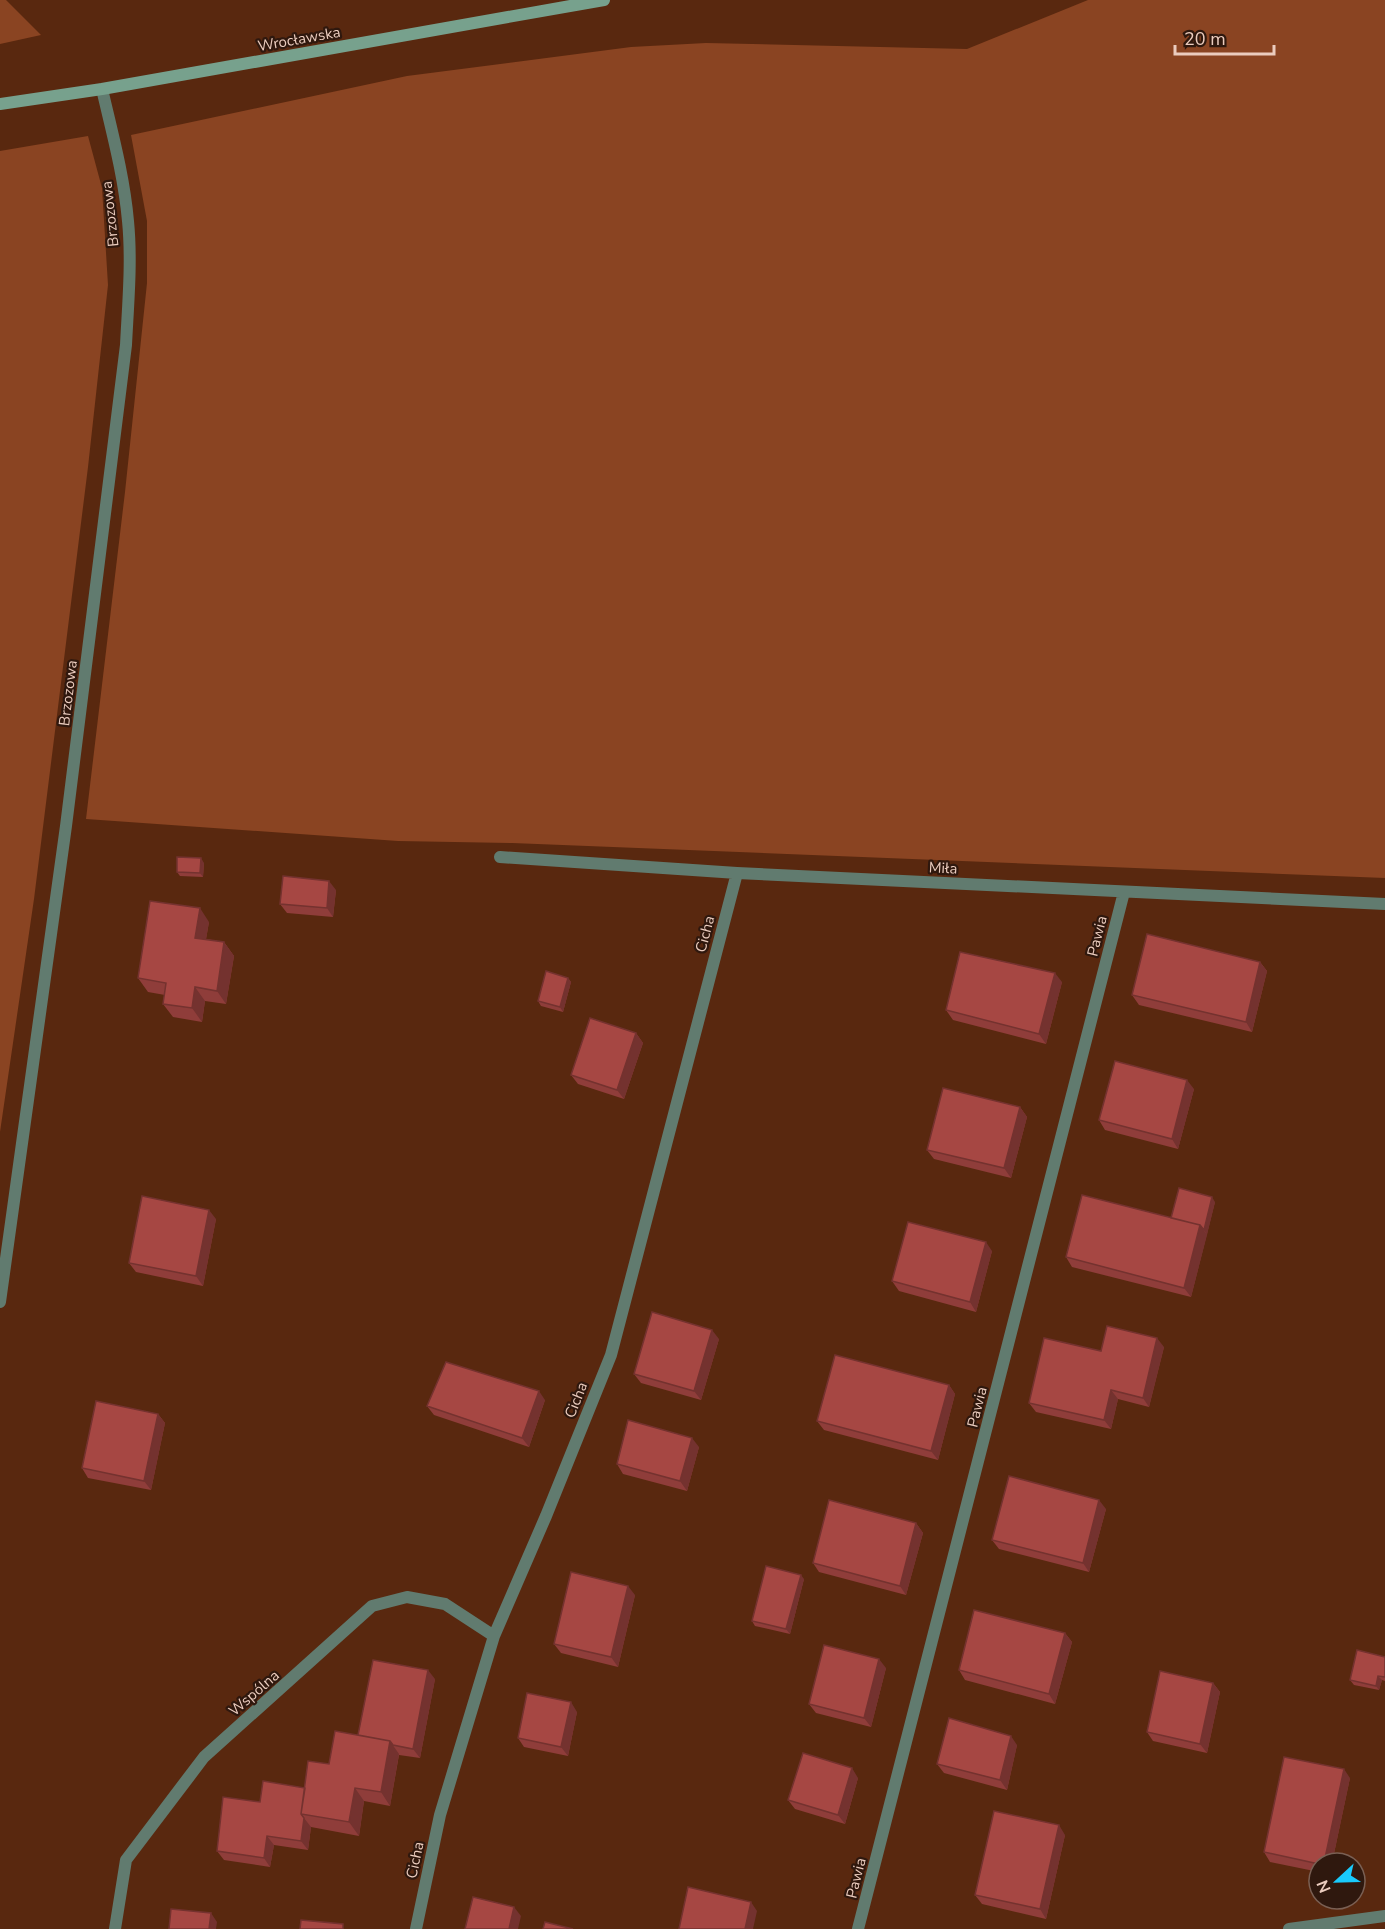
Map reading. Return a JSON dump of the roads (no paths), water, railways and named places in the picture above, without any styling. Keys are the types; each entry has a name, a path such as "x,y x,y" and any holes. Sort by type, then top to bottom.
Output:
{"main road":[{"name":"Wrocławska","path":"0,104 102,89 604,0"}],"street":[{"name":"Brzozowa","path":"0,1302 58,881 126,345 129,301 128,221 123,185 102,89"},
{"name":"Miła","path":"500,857 737,873 1385,904"},
{"name":"Cicha","path":"417,1929 440,1815 494,1636 546,1516 611,1355 737,873"},
{"name":"Pawia","path":"858,1929 1124,892"},
{"name":"Wspólna","path":"115,1929 126,1860 204,1757 372,1606 407,1597 445,1604 494,1636"},
{"path":"1289,1929 1385,1916"}]}
